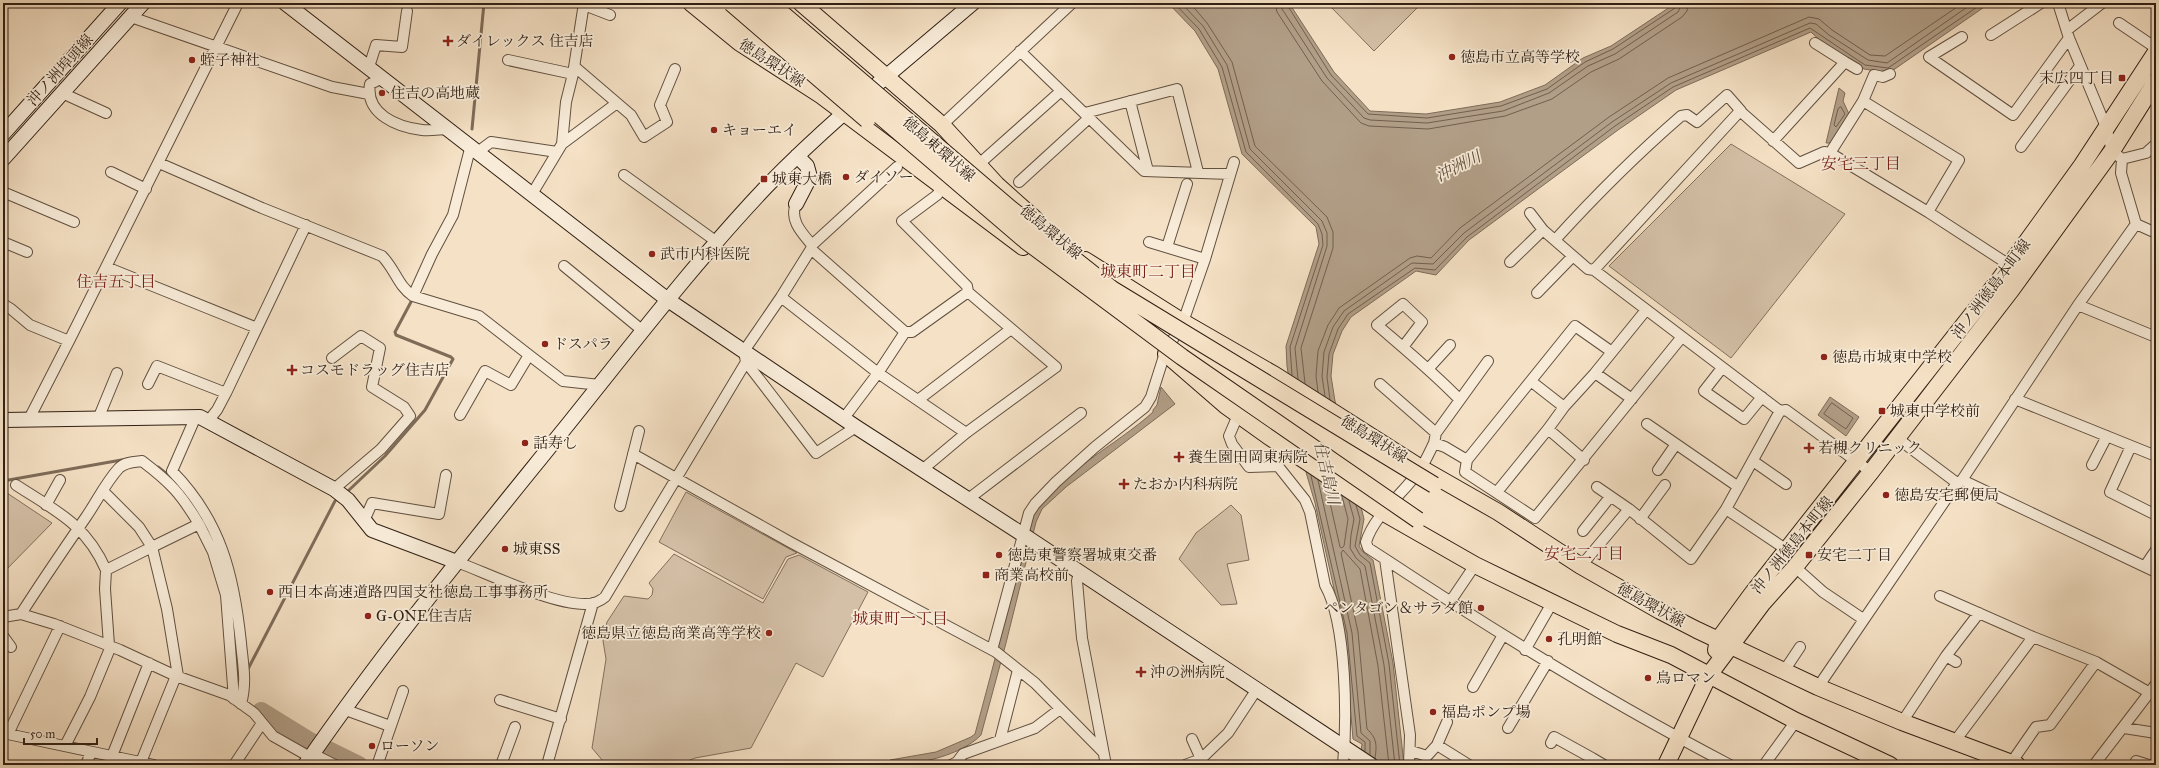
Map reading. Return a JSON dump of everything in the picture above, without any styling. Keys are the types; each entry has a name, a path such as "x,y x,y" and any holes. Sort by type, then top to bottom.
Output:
{"main road":[{"name":"徳島環状線","path":"691,3 757,55 822,96 1165,354 1238,415 1298,456 1384,513 1475,565 1618,634 1671,655"},
{"path":"714,3 822,96"},
{"path":"731,3 846,103 969,194"},
{"name":"徳島環状線","path":"748,3 969,194 1026,241 1127,317 1284,428 1418,520 1483,558 1615,623 1671,655 1796,721 1890,765"},
{"name":"徳島東環状線","path":"770,3 1010,209 1112,289 1506,528 1581,566"},
{"path":"786,3 915,128"},
{"name":"徳島環状線","path":"801,3 836,35 887,76 942,125 978,165 1009,196 1081,257 1183,322 1283,380 1421,468 1498,512 1581,566 1725,643 1818,687 1902,722 2014,764"},
{"name":"沖ノ洲徳島本町線","path":"1725,643 1795,567 1897,438 2016,270 2106,127 2156,52"},
{"name":"沖ノ洲徳島本町線","path":"1666,765 1725,643 1787,550 2016,270 2117,155 2156,81"}],"street":[{"name":"沖ノ洲埠頭線","path":"3,134 120,3"},
{"name":"沖ノ洲埠頭線","path":"3,159 143,3"},
{"path":"30,419 238,3"},
{"path":"285,3 475,148 668,300 745,357 844,418 1027,537 1371,765"},
{"path":"313,753 343,709 457,562 668,300 767,186 797,156 844,114 973,3"},
{"path":"942,125 1072,3"},
{"path":"1991,35 2041,3"},
{"path":"2058,3 2080,66 2117,155 2136,224"},
{"path":"1962,37 1929,57 2013,115 2068,34 2102,3"},
{"path":"532,194 559,148 566,102 574,70 584,4 610,15"},
{"path":"369,67 376,45 402,48 407,10"},
{"path":"131,17 332,87 369,94"},
{"path":"2119,23 2156,48"},
{"path":"1815,43 1857,69"},
{"path":"1020,51 1144,170 1230,174"},
{"path":"508,60 574,70 631,115 644,136 667,122 660,105 675,69"},
{"path":"1773,141 1845,62"},
{"path":"2021,147 2080,66"},
{"path":"1830,153 1863,101 1874,75 1883,77 1890,74"},
{"path":"382,78 370,84 369,94 372,105 388,121 422,130 450,129"},
{"path":"1019,182 1087,115 1130,101 1177,89 1198,172"},
{"path":"978,165 1061,91"},
{"path":"62,93 106,113"},
{"path":"1555,240 1604,186 1638,153 1681,116 1686,115 1697,122 1727,95 1741,111 1799,163 1824,152 1830,153 1928,212 2016,270"},
{"path":"1130,101 1148,171"},
{"path":"1863,101 1958,160 1928,212"},
{"path":"475,148 491,142 559,148 617,103"},
{"path":"1594,270 1741,111"},
{"path":"2117,155 2146,153 2156,145"},
{"path":"413,296 432,254 454,216 475,148"},
{"path":"797,156 807,166 810,177 796,204 793,216 796,224 811,247 905,332 912,332 968,292"},
{"path":"997,653 1027,537 1029,513 1035,504 1056,482 1145,407 1151,397 1165,354 1183,322 1205,259 1234,162"},
{"path":"159,163 382,256 392,265 405,291 413,296 479,316 563,381 600,385"},
{"path":"3,420 193,416 209,420 334,489 348,500 372,530 381,535 457,562 542,595 574,603 600,602 605,596 811,247 897,167"},
{"path":"111,172 146,189"},
{"path":"624,175 718,242"},
{"path":"1167,247 1187,184"},
{"path":"922,470 966,433 1056,367 968,292 968,286 902,221 937,195 942,187"},
{"path":"3,192 74,222"},
{"path":"1530,213 1543,230 1588,269 1594,270 1780,411 1786,410 1871,472"},
{"path":"2136,224 2156,233"},
{"path":"1818,687 1863,619 1960,481 2078,305 2136,224"},
{"path":"209,420 217,410 226,393 306,225"},
{"path":"1510,262 1543,230"},
{"path":"3,242 27,252"},
{"path":"1149,242 1205,259"},
{"path":"1537,293 1573,256"},
{"path":"564,266 643,331"},
{"path":"106,267 257,328"},
{"path":"781,297 878,373 966,433"},
{"path":"3,304 30,325 69,341"},
{"path":"2078,305 2156,337"},
{"path":"1496,492 1548,429 1564,407 1595,373 1646,310"},
{"path":"1612,352 1575,326 1532,382 1467,460 1465,472 1535,518 1584,460 1682,338"},
{"path":"918,400 1011,329"},
{"path":"844,418 878,373 905,332"},
{"path":"332,358 361,336 380,348 372,388 404,407 410,416 381,449 334,489"},
{"path":"1429,368 1450,345"},
{"path":"1403,347 1429,368 1460,400"},
{"path":"460,415 485,371 511,385 529,355"},
{"path":"745,357 816,453 856,427"},
{"path":"1488,361 1436,433 1434,443 1421,468 1368,535 1366,542 1368,548 1525,650 1548,661 1678,738 1730,765"},
{"path":"148,384 157,366 226,393"},
{"path":"1722,368 1704,391 1744,419 1762,397"},
{"path":"98,419 117,373"},
{"path":"1595,373 1632,399"},
{"path":"1532,382 1564,407"},
{"path":"1380,384 1436,433"},
{"path":"2015,399 2156,456"},
{"path":"1597,487 1691,559 1726,509 1737,486 1780,411"},
{"path":"968,500 1081,413"},
{"path":"1238,415 1229,433 1232,444 1249,467 1278,466 1305,500 1310,512 1325,585 1330,593 1340,637 1350,751 1343,765"},
{"path":"193,416 193,423 170,475 178,492 199,524 213,552 226,595 238,701"},
{"path":"1647,424 1737,486"},
{"path":"1548,429 1584,460"},
{"path":"620,506 639,431"},
{"path":"2092,465 2107,436"},
{"path":"1897,438 1960,481 2156,572"},
{"path":"1434,443 1445,447 1467,460"},
{"path":"1658,470 1676,444"},
{"path":"2131,446 2110,492 2156,515"},
{"path":"633,454 790,542 997,653 1035,683 1103,752"},
{"path":"21,614 120,467 131,462 142,461 170,475 197,501 209,521 226,556 235,592 246,687 238,701"},
{"path":"1752,461 1786,484"},
{"path":"364,521 372,503 438,514 446,475"},
{"path":"46,505 60,480"},
{"path":"16,485 79,528 98,551 106,570 105,589 110,646 90,697 65,746"},
{"path":"1640,519 1665,485"},
{"path":"103,491 139,527 152,547 167,609 177,676 141,762"},
{"path":"1583,530 1610,497"},
{"path":"1726,509 1787,550"},
{"path":"1581,566 1629,510"},
{"path":"106,570 199,524"},
{"path":"2145,566 2156,550"},
{"path":"1385,560 1401,664 1410,751 1409,765"},
{"path":"1450,602 1475,565"},
{"path":"1795,567 1823,592 1863,619"},
{"path":"1079,572 1077,581 1082,638 1106,765"},
{"path":"1940,596 2033,637 2096,662 2150,693"},
{"path":"547,765 593,603"},
{"path":"1525,650 1552,603"},
{"path":"1902,722 1946,656 1979,613"},
{"path":"3,617 21,614 60,626 110,646 177,676 229,695 254,713 273,736 313,753 335,765"},
{"path":"60,626 5,734 154,765"},
{"path":"1472,687 1502,634"},
{"path":"3,636 10,647"},
{"path":"1955,741 2033,637"},
{"path":"1784,671 1800,647"},
{"path":"1946,656 1956,662"},
{"path":"1508,728 1548,661"},
{"path":"2014,764 2036,727 2050,726 2096,662"},
{"path":"112,756 149,663"},
{"path":"1000,740 1018,670"},
{"path":"2094,765 2124,728 2156,684"},
{"path":"1185,765 1202,762 1228,733 1257,689"},
{"path":"378,763 403,691"},
{"path":"500,700 561,719"},
{"path":"343,709 390,726"},
{"path":"956,764 963,754 1035,728 1060,709"},
{"path":"1764,765 1796,721"},
{"path":"234,765 262,722"},
{"path":"1410,751 1427,756 1437,745 1447,722"},
{"path":"501,765 515,727"},
{"path":"2124,728 2156,734"},
{"path":"1551,743 1554,737 1590,762 1604,765"},
{"path":"1192,739 1202,762"},
{"path":"1437,745 1469,765"},
{"path":"86,765 91,752"},
{"path":"2136,761 2149,765"}],"shaded area":[{"path":"1327,3 1422,3 1374,51"},
{"path":"1731,144 1845,214 1731,358 1609,266"},
{"path":"686,492 797,553 786,557 763,599 659,542"},
{"path":"7,493 52,523 3,573 3,494"},
{"path":"1231,505 1241,515 1249,560 1227,564 1237,604 1221,605 1179,559 1196,533"},
{"path":"674,554 763,603 788,559 799,555 868,592 823,677 796,663 751,748 695,758 678,765 603,761 592,748 606,659 603,641 607,622 624,596 648,599 652,595 653,589 649,583"}],"water":[{"path":"1168,3 1289,3 1334,72 1370,111 1426,114 1500,102 1545,85 1583,58 1611,46 1676,3 1990,3 1889,73 1864,69 1823,43 1811,32 1676,90 1618,130 1469,240 1436,275 1416,271 1351,317 1342,331 1333,354 1331,376 1335,401 1364,519 1359,546 1363,552 1373,560 1393,663 1404,765 1359,765 1362,744 1353,739 1344,634 1315,503 1301,455 1287,366 1286,346 1319,244 1316,227 1242,154 1218,69 1195,31"},
{"path":"1839,88 1845,93 1843,101 1849,114 1834,143 1826,143"},
{"path":"1161,387 1175,404 1066,487 1042,509 1036,522 1006,643 981,735 963,748 939,758 902,765 891,765 890,760 936,752 975,734 1033,516 1057,486 1072,473 1153,412 1157,405"},
{"path":"1830,397 1859,417 1846,436 1818,415"}],"pier":[{"path":"1291,404 1345,437 1355,479 1298,448"}],"waterway":[{"path":"472,129 484,3"},
{"path":"348,491 385,456 425,410 453,359 396,335 395,332 412,300"},
{"path":"3,481 127,459"},
{"path":"158,467 172,478"},
{"path":"248,669 335,501"},
{"path":"261,711 308,740 359,765"}],"place":[{"name":"ダイレックス 住吉店","path":"448,41"},
{"name":"徳島市立高等学校","path":"1452,57"},
{"name":"蛭子神社","path":"192,60"},
{"name":"末広四丁目","path":"2122,78"},
{"name":"住吉の高地蔵","path":"382,93"},
{"name":"キョーエイ","path":"714,130"},
{"name":"ダイソー","path":"846,177"},
{"name":"城東大橋","path":"764,179"},
{"name":"武市内科医院","path":"652,254"},
{"name":"ドスパラ","path":"545,344"},
{"name":"徳島市城東中学校","path":"1824,357"},
{"name":"コスモドラッグ住吉店","path":"292,370"},
{"name":"城東中学校前","path":"1882,411"},
{"name":"話寿し","path":"525,443"},
{"name":"若槻クリニック","path":"1809,448"},
{"name":"養生園田岡東病院","path":"1179,457"},
{"name":"たおか内科病院","path":"1124,484"},
{"name":"徳島安宅郵便局","path":"1886,495"},
{"name":"城東SS","path":"505,549"},
{"name":"徳島東警察署城東交番","path":"999,555"},
{"name":"安宅二丁目","path":"1809,555"},
{"name":"商業高校前","path":"986,575"},
{"name":"西日本高速道路四国支社徳島工事事務所","path":"270,592"},
{"name":"ペンタゴン＆サラダ館","path":"1481,608"},
{"name":"G-ONE住吉店","path":"368,616"},
{"name":"徳島県立徳島商業高等学校","path":"769,633"},
{"name":"孔明館","path":"1549,639"},
{"name":"沖の洲病院","path":"1141,672"},
{"name":"鳥ロマン","path":"1648,678"},
{"name":"福島ポンプ場","path":"1433,712"},
{"name":"ローソン","path":"372,746"}],"district":[{"name":"安宅三丁目","path":"1861,163"},
{"name":"城東町二丁目","path":"1148,271"},
{"name":"住吉五丁目","path":"116,281"},
{"name":"安宅二丁目","path":"1584,553"},
{"name":"城東町一丁目","path":"900,618"}],"water label":[{"name":"沖洲川","path":"1458,166"},
{"name":"住吉島川","path":"1327,473"}]}
